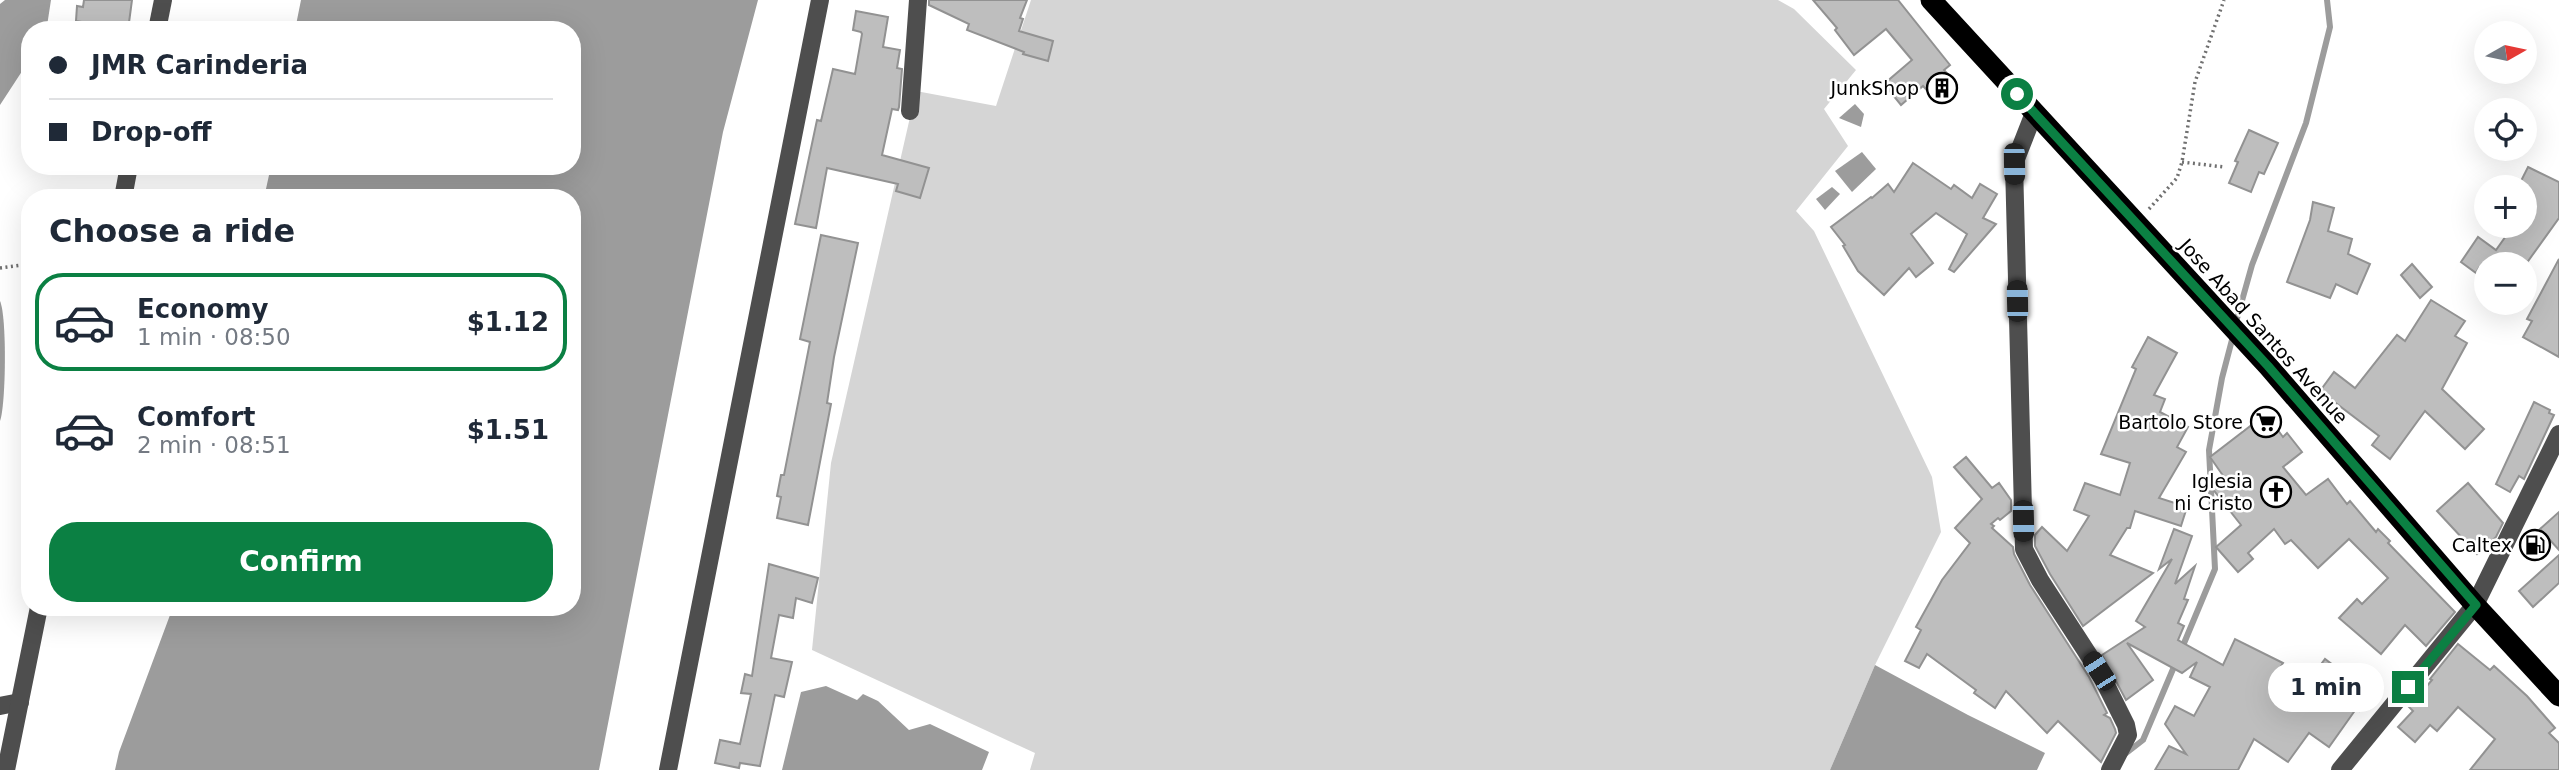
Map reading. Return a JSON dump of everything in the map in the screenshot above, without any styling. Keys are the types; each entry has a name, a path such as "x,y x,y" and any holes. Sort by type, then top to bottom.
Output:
{"highway":[{"name":"Jose Abad Santos Avenue","path":"1931,0 2268,366 2559,696"}],"street":[{"path":"159,21 163,0"},
{"path":"668,770 820,0"},
{"path":"910,111 918,0"},
{"path":"2034,113 2014,164 2024,549 2040,580 2099,671 2126,725 2128,735 2110,770"},
{"path":"2340,770 2476,605 2559,434"},
{"path":"6,770 37,616"},
{"path":"0,706 20,702"}],"path":[{"path":"2136,223 2177,178 2195,82 2224,0"},
{"path":"2182,162 2224,167"},
{"path":"0,268 21,265"}],"shaded area":[{"path":"5,0 51,0 48,21 21,21 21,73 0,105 0,4"},
{"path":"301,0 758,0 723,132 599,770 115,770 119,752 170,616 581,616 581,189 266,189 269,175 581,175 581,21 297,21"},
{"path":"1031,0 1778,0 1794,9 1856,70 1824,109 1848,146 1796,211 1814,231 1932,477 1941,532 1875,665 1830,770 1030,770 1035,753 812,650 831,463 916,91 996,106"},
{"path":"1855,104 1864,114 1861,127 1839,118"},
{"path":"1862,152 1876,169 1852,192 1835,171"},
{"path":"1832,187 1840,194 1825,210 1816,199"},
{"path":"0,301 5,361 0,421"},
{"path":"1875,665 2045,753 2037,770 1830,770"},
{"path":"826,686 857,700 863,694 878,701 909,730 930,724 989,752 982,770 782,770 801,692"}],"building":[{"path":"84,0 132,0 129,21 76,21 77,6 83,7"},
{"path":"929,0 1027,0 1020,18 1023,19 1019,31 1053,41 1048,61 1023,54 1024,52 967,30 969,24 929,5"},
{"path":"1813,0 1898,0 1950,65 1944,70 1957,85 1938,102 1923,86 1901,105 1884,84 1912,60 1886,29 1854,55 1835,30 1837,28"},
{"path":"856,11 888,17 883,47 900,50 897,68 902,69 899,107 898,110 892,109 882,155 929,168 920,198 896,191 898,184 827,168 816,228 795,224 817,120 821,121 833,69 855,74 862,34 853,30"},
{"path":"2249,130 2278,143 2264,174 2259,172 2251,192 2229,183 2238,162 2235,161"},
{"path":"1913,163 1951,189 1954,185 1972,198 1980,184 1997,194 1983,218 1996,224 1954,272 1949,269 1967,234 1936,213 1911,234 1933,263 1916,277 1909,268 1884,295 1858,271 1843,246 1845,245 1831,227 1888,184 1894,192"},
{"path":"2528,167 2559,182 2559,218 2535,252 2474,252 2474,272 2461,262 2477,238 2496,250 2504,238 2537,238 2537,175 2524,175"},
{"path":"2313,202 2334,208 2328,231 2352,239 2348,254 2370,264 2357,294 2336,284 2330,298 2287,282 2310,220"},
{"path":"821,235 858,243 834,357 827,403 831,404 808,525 777,518 781,497 777,496 781,475 784,475 810,342 800,339"},
{"path":"2559,259 2559,357 2523,337 2532,321 2527,319 2529,315 2537,315 2537,300"},
{"path":"2412,264 2432,287 2420,298 2401,275"},
{"path":"2431,300 2465,321 2455,336 2467,343 2442,389 2484,429 2465,449 2425,411 2390,459 2372,445 2379,436 2320,391 2334,372 2355,388 2397,335 2405,341"},
{"path":"2148,337 2177,353 2154,395 2165,399 2160,412 2188,427 2177,447 2186,452 2159,498 2187,507 2181,526 2135,511 2130,528 2127,528 2110,555 2153,573 2083,626 2035,546 2035,535 2042,527 2067,551 2089,516 2074,510 2085,483 2120,495 2130,463 2101,454 2136,369 2132,367"},
{"path":"2534,402 2554,415 2524,479 2519,476 2510,492 2496,484"},
{"path":"2266,414 2283,437 2287,433 2302,452 2283,467 2306,495 2328,479 2347,504 2350,501 2376,532 2378,529 2390,541 2388,543 2455,612 2426,646 2405,625 2381,654 2339,618 2357,599 2362,604 2388,578 2349,539 2318,568 2291,540 2285,544 2274,529 2248,553 2253,559 2238,572 2216,547 2241,525 2212,488 2224,477 2210,457"},
{"path":"1966,457 1992,488 1999,483 2011,500 2011,511 1991,524 1994,526 1992,528 2013,547 2030,585 2089,677 2107,713 2104,715 2110,718 2115,729 2116,733 2101,762 2058,721 2047,733 2006,691 1995,708 1974,693 1976,690 1927,654 1919,668 1905,661 1921,630 1916,627 1942,580 1970,543 1955,528 1982,499 1954,467"},
{"path":"2468,483 2503,523 2496,537 2477,554 2437,511"},
{"path":"2559,512 2559,550 2540,529"},
{"path":"2174,529 2192,536 2175,584 2195,566 2184,599 2188,600 2178,623 2184,626 2178,640 2223,665 2235,639 2283,663 2280,668 2305,686 2325,659 2371,694 2359,711 2356,709 2329,747 2309,733 2288,762 2254,739 2238,770 2155,770 2169,746 2186,754 2165,724 2175,706 2194,716 2210,687 2190,677 2197,662 2182,673 2127,643 2153,680 2126,700 2102,655 2145,627 2136,621 2172,559 2159,569"},
{"path":"2559,555 2559,583 2533,607 2519,591"},
{"path":"769,564 818,578 812,603 796,598 793,618 779,615 771,658 792,662 784,697 775,695 760,766 740,763 739,768 715,763 720,740 740,744 751,694 741,693 745,674 752,676"},
{"path":"2458,644 2490,670 2494,666 2527,696 2555,728 2549,733 2559,743 2559,770 2470,770 2495,739 2458,707 2437,731 2430,725 2415,742 2398,727 2413,711 2409,707"}],"waterway":[{"path":"2236,322 2252,265 2306,123 2330,27 2327,0"},
{"path":"2182,648 2215,569 2209,450 2222,378 2233,336"},
{"path":"2125,754 2143,740 2176,662"}],"place":[{"name":"JunkShop","path":"1942,88"},
{"name":"Bartolo Store","path":"2266,422"},
{"name":"Iglesia ni Cristo","path":"2276,492"},
{"name":"Caltex","path":"2535,545"}],"route":[{"path":"2017,94 2268,366 2476,605 2408,687"}]}
